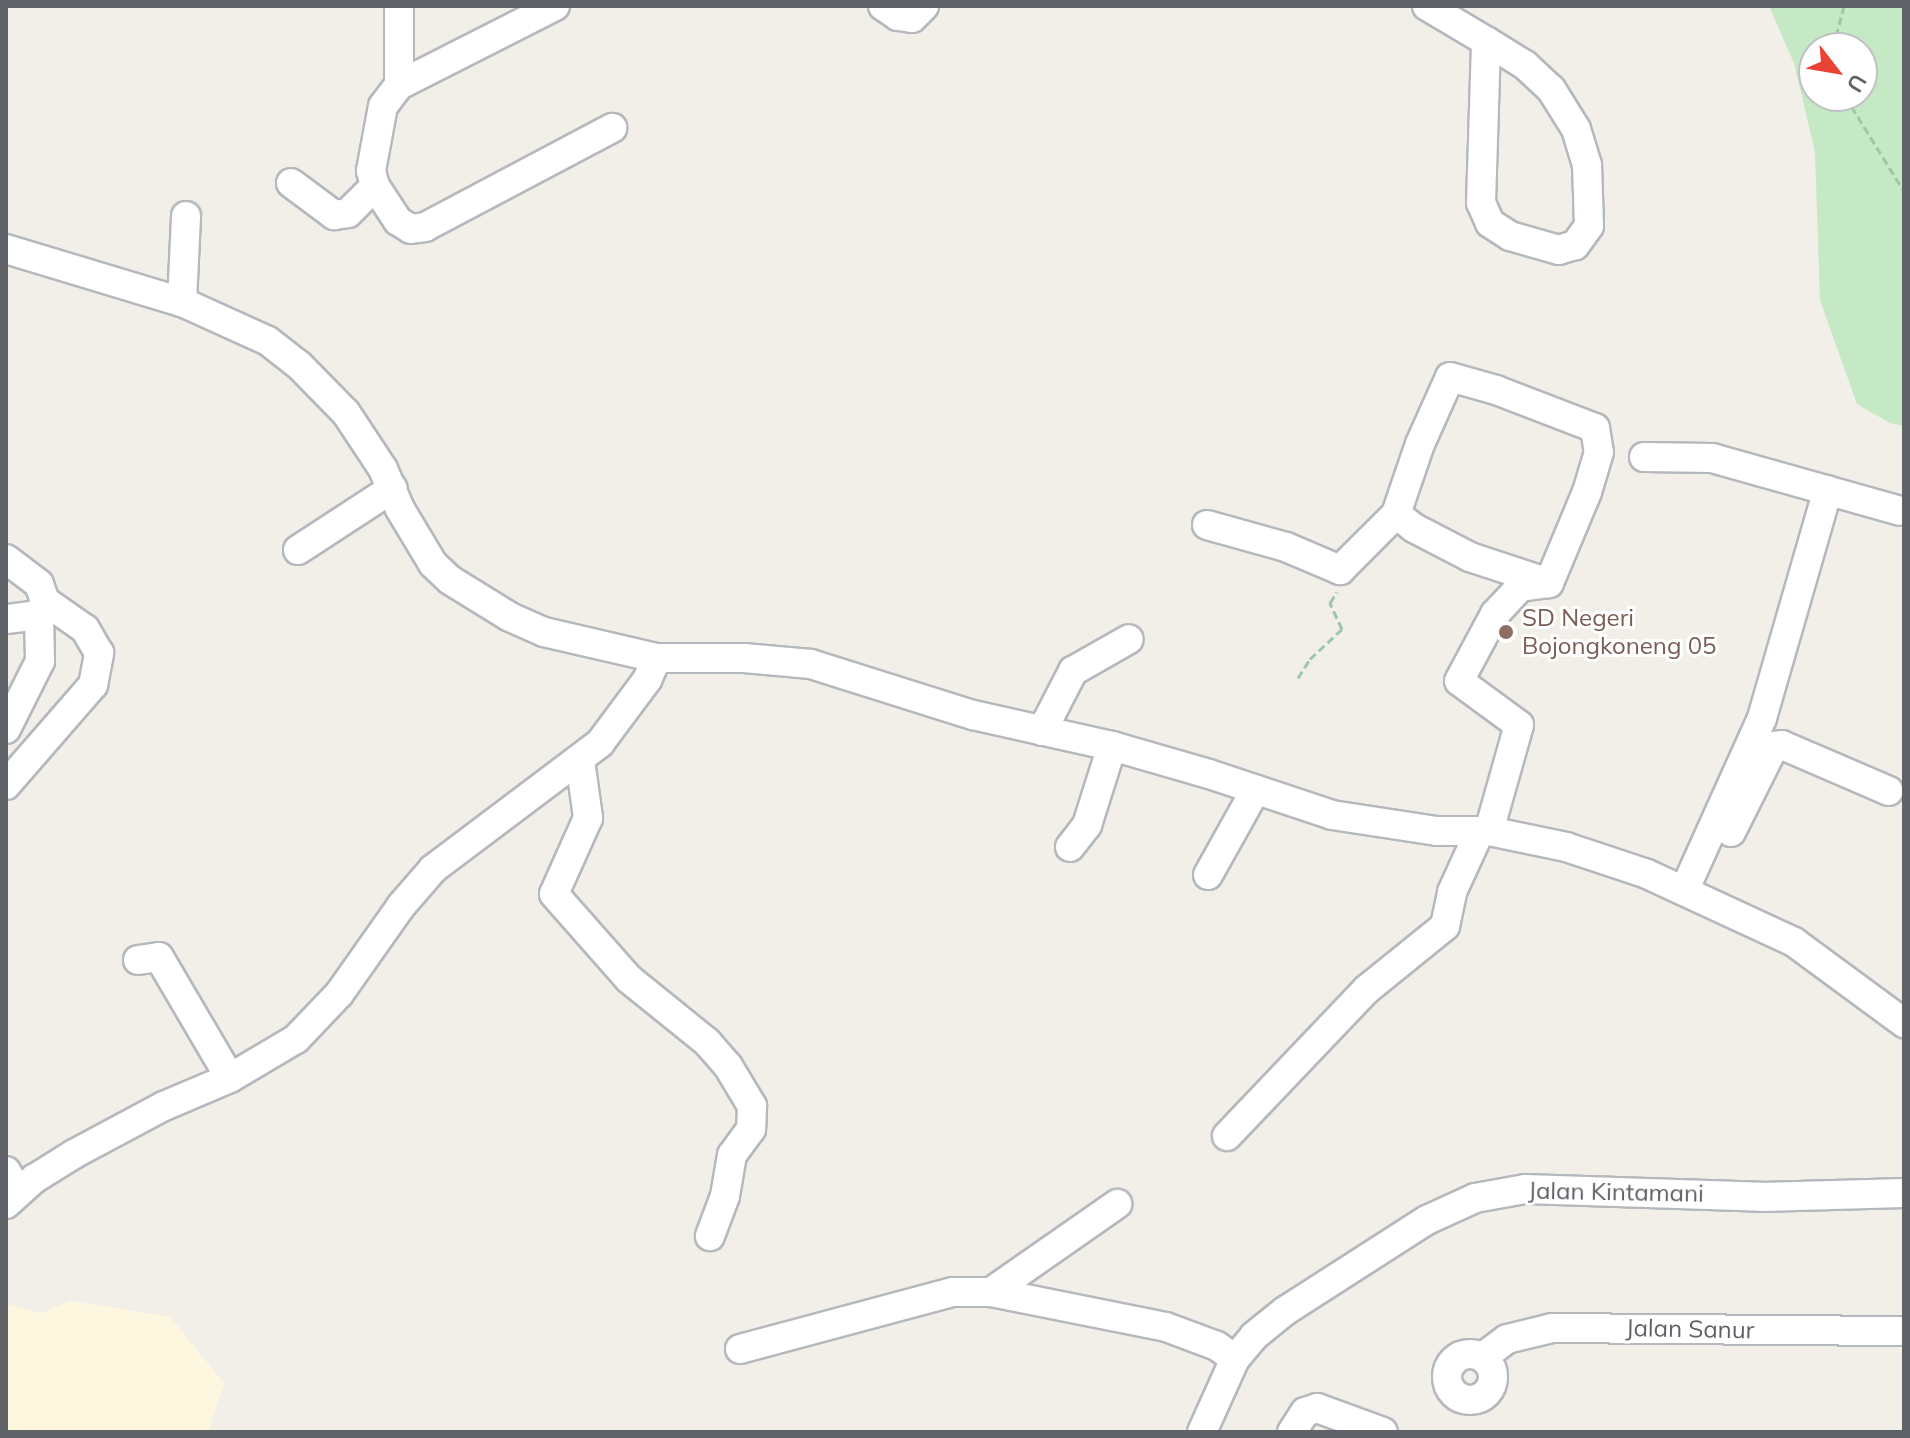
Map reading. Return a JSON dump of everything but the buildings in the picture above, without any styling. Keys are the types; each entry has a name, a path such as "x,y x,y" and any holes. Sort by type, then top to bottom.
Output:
{"street":[{"path":"399,6 399,85"},
{"path":"555,6 399,85 383,106 371,171 375,186 398,221 411,229 425,227 612,128"},
{"path":"883,6 898,16 912,18 924,6"},
{"path":"1427,6 1486,41 1525,65 1551,89 1576,129 1587,165 1589,226 1575,245 1559,250 1510,236 1490,223 1481,203 1486,41"},
{"path":"291,183 334,215 348,213 375,186"},
{"path":"182,302 186,216"},
{"path":"6,249 182,302 268,341 299,365 346,413 393,488 414,535 433,564 450,580 510,617 544,632 657,658 744,658 811,664 973,715 1112,746 1364,822 1484,832 1616,862 1814,953 1904,1023"},
{"path":"1207,525 1286,547 1340,570 1396,514 1420,444 1450,377 1590,424 1598,435 1599,452 1587,492 1549,583"},
{"path":"1644,457 1712,458 1900,511"},
{"path":"298,550 393,488"},
{"path":"1691,894 1762,718 1828,490"},
{"path":"1396,514 1414,528 1470,557 1549,583"},
{"path":"6,559 39,584 42,608 40,661 6,729"},
{"path":"1227,1136 1356,1000 1445,926 1452,892 1484,832 1519,725 1459,681 1495,614 1520,587 1549,583"},
{"path":"6,619 42,608 85,629 99,653 93,685 6,785"},
{"path":"1042,731 1066,678 1129,639"},
{"path":"10,1189 164,1106 230,1078 296,1039 318,1020 401,906 433,869 580,760 611,730 647,680 657,658"},
{"path":"1691,894 1774,746 1782,745 1889,791"},
{"path":"1070,847 1087,825 1112,746"},
{"path":"580,760 588,818 554,894 629,979 707,1042 728,1066 752,1106 751,1129 732,1155 725,1196 710,1236"},
{"path":"1208,875 1256,789"},
{"path":"138,960 159,957 230,1078"},
{"name":"Jalan Kintamani","path":"1202,1432 1235,1359 1254,1336 1285,1311 1427,1220 1475,1198 1525,1189 1762,1197 1904,1193"},
{"path":"991,1292 1117,1204"},
{"path":"740,1349 953,1292 991,1292 1166,1327 1217,1346 1235,1359"},
{"name":"Jalan Sanur","path":"1483,1357 1507,1339 1552,1328 1904,1331"},
{"path":"1298,1422 1317,1408 1383,1432"}],"path":[{"path":"1837,32 1844,6"},
{"path":"1855,112 1904,191"},
{"path":"1298,678 1310,659 1342,629 1330,603 1347,582 1340,570"}],"shaded area":[{"path":"70,1301 170,1317 224,1383 208,1432 6,1432 6,1304 41,1313"}],"green space":[{"path":"1769,6 1904,6 1904,426 1890,423 1857,404 1820,300 1815,152 1806,112 1878,112 1878,32 1798,32 1798,80 1794,63"}],"place":[{"name":"SD Negeri Bojongkoneng 05","path":"1506,632"}]}
